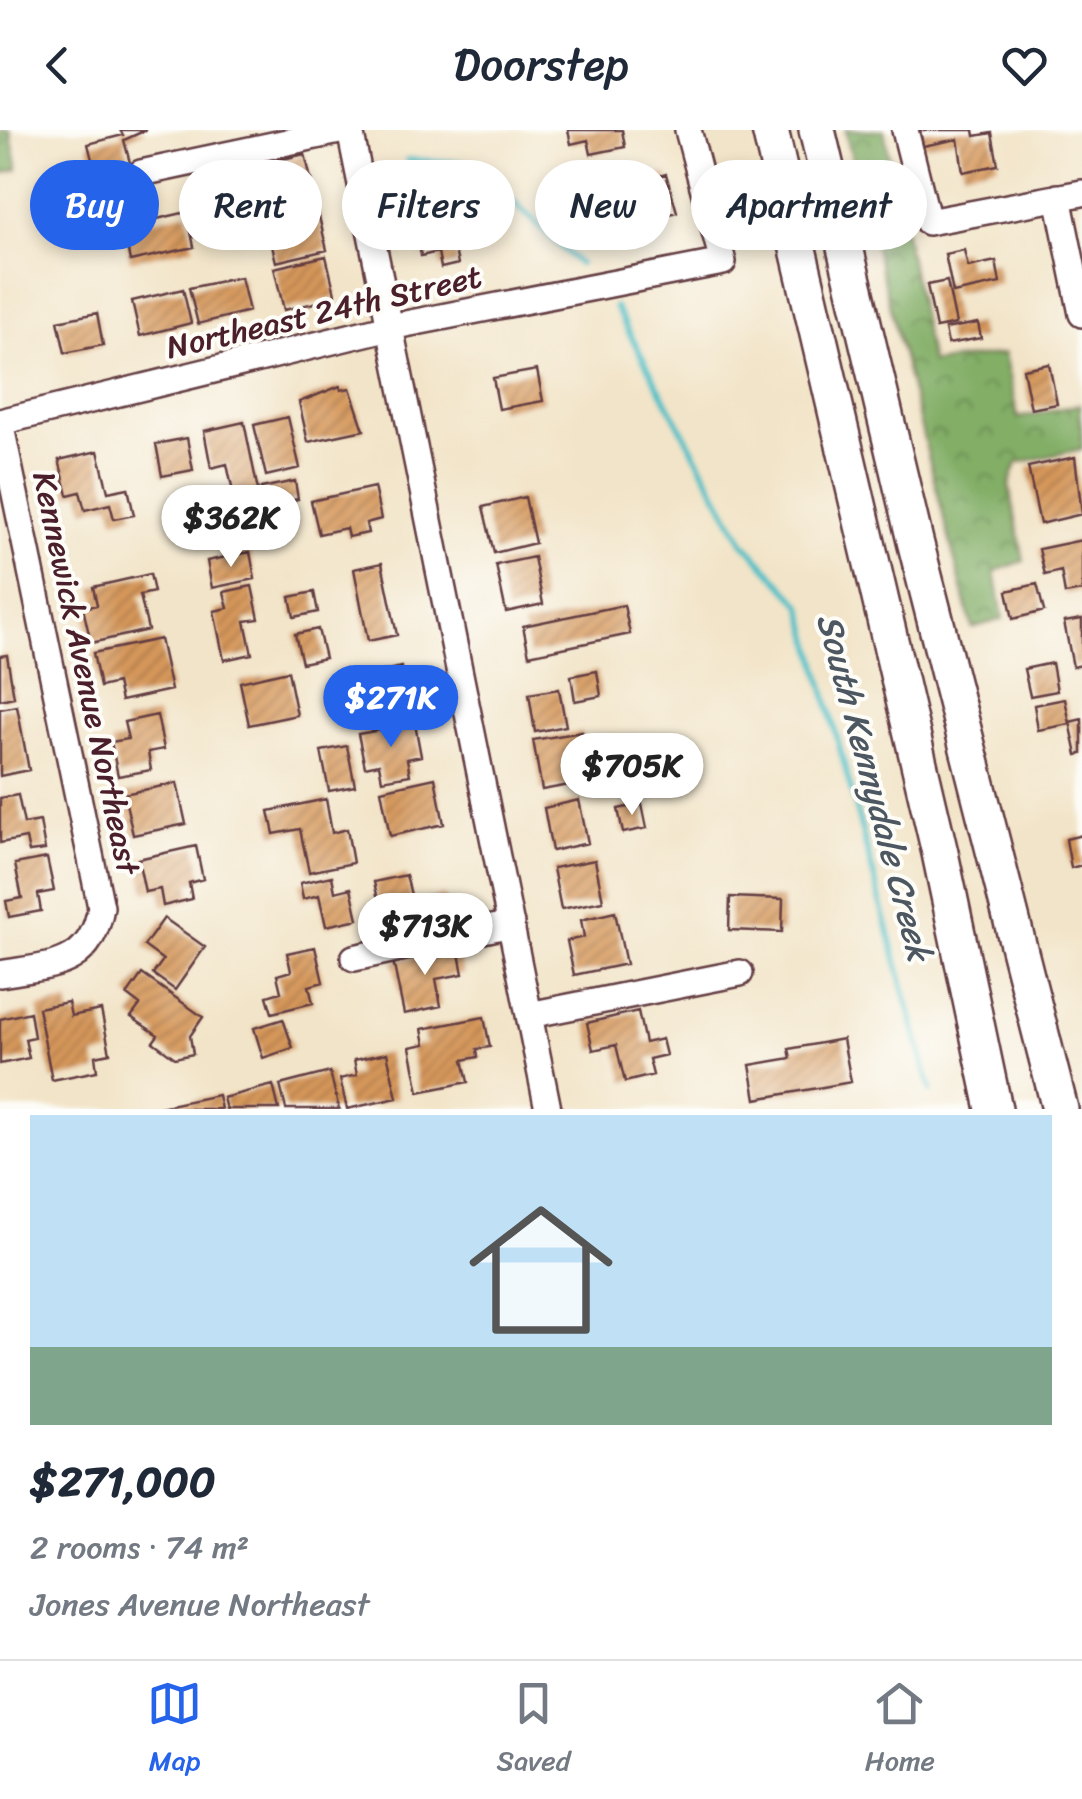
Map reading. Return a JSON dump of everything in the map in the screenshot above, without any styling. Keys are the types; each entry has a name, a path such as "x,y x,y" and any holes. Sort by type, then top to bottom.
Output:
{"highway":[{"path":"770,130 940,853 994,1109"},
{"path":"817,130 1056,1109"},
{"path":"940,853 986,1109"}],"street":[{"path":"159,169 347,130 529,1015 544,1108"},
{"name":"Northeast 24th Street","path":"0,422 390,327 723,262 688,130"},
{"path":"904,130 928,222 1070,195 1082,314"},
{"name":"Kennewick Avenue Northeast","path":"0,422 102,907 93,937 83,952 68,960 0,974"},
{"path":"354,958 510,924"},
{"path":"529,1015 740,973"}],"green space":[{"path":"0,130 10,130 18,169 0,174"},
{"path":"845,130 884,130 890,160 853,160"},
{"path":"876,250 908,250 931,363 1004,354 1018,418 1080,404 1082,449 1017,463 1009,485 1024,561 995,571 1003,619 972,628"}],"building":[{"path":"120,130 146,130 124,140 129,160 92,160 88,144 123,135"},
{"path":"568,130 622,130 625,147 591,154 588,140 571,144"},
{"path":"920,130 974,130 975,136 992,133 998,165 963,172 958,139 923,146"},
{"path":"305,154 306,160 279,160"},
{"path":"671,191 677,212 671,214"},
{"path":"179,214 180,250 130,261 128,250 159,250 159,219"},
{"path":"322,229 327,250 276,262 273,250 322,250"},
{"path":"420,250 455,250 458,264 441,268 438,252 421,256"},
{"path":"964,250 968,267 996,261 1000,283 953,293 945,254"},
{"path":"326,256 336,298 284,310 274,268"},
{"path":"241,277 249,311 198,324 189,288"},
{"path":"947,281 956,324 936,328 927,285"},
{"path":"183,289 191,323 140,336 132,301"},
{"path":"97,313 103,345 65,353 58,321"},
{"path":"978,323 981,338 948,344 945,329"},
{"path":"1049,364 1057,404 1031,409 1023,369"},
{"path":"537,370 543,401 499,409 493,378"},
{"path":"340,386 341,390 350,388 364,430 308,442 299,402"},
{"path":"288,417 300,468 266,476 254,425"},
{"path":"244,422 264,520 240,525 227,464 211,468 204,431"},
{"path":"187,438 193,470 162,476 156,444"},
{"path":"98,451 108,492 128,488 134,515 114,519 110,504 85,510 80,492 68,495 59,460"},
{"path":"1075,457 1082,514 1040,524 1028,467"},
{"path":"295,481 298,499 265,506 261,488"},
{"path":"374,487 381,519 366,523 368,533 348,537 346,528 319,534 311,501"},
{"path":"525,497 535,543 494,553 483,507"},
{"path":"231,500 236,523 214,529 209,506"},
{"path":"1082,540 1082,591 1065,594 1061,571 1045,575 1039,549"},
{"path":"250,552 255,579 212,588 207,561"},
{"path":"534,557 543,604 506,612 496,565"},
{"path":"382,563 397,635 368,641 354,569"},
{"path":"150,574 154,592 140,595 148,630 91,643 83,608 97,605 93,587"},
{"path":"1037,584 1044,611 1013,619 1007,591"},
{"path":"252,586 259,619 245,621 252,654 224,660 214,611 228,608 224,592"},
{"path":"314,592 318,612 294,617 290,597"},
{"path":"624,605 630,634 529,655 523,626"},
{"path":"1082,619 1082,665 1073,667 1064,622"},
{"path":"318,629 325,658 302,663 295,634"},
{"path":"160,639 171,690 121,701 117,683 100,687 93,653"},
{"path":"7,655 14,697 0,700 0,656"},
{"path":"1052,663 1057,691 1030,696 1024,669"},
{"path":"401,667 409,704 349,716 341,680"},
{"path":"288,671 297,715 249,725 240,682"},
{"path":"597,671 601,696 575,701 571,676"},
{"path":"559,689 566,726 535,732 529,694"},
{"path":"1065,699 1070,724 1038,730 1034,705"},
{"path":"17,706 29,770 0,776 0,709"},
{"path":"157,715 164,749 148,752 151,770 118,776 111,742 128,739 124,722"},
{"path":"1082,719 1082,754 1077,755 1070,722"},
{"path":"415,724 421,756 407,759 410,775 382,780 379,764 365,767 358,734"},
{"path":"582,732 588,764 572,768 575,784 542,790 533,740"},
{"path":"347,746 355,786 329,791 321,751"},
{"path":"435,778 444,824 390,836 381,790"},
{"path":"177,783 186,824 133,835 124,794"},
{"path":"18,795 24,824 40,821 45,850 29,852 26,838 0,843 0,798"},
{"path":"326,799 332,833 347,829 353,863 309,872 300,829 274,834 269,811"},
{"path":"579,800 588,843 552,851 544,808"},
{"path":"642,804 647,828 623,833 618,809"},
{"path":"1082,835 1082,865 1071,868 1066,839"},
{"path":"196,846 203,879 189,883 192,899 163,906 160,889 145,892 138,859"},
{"path":"47,858 54,891 38,894 41,911 9,917 6,901 22,898 15,864"},
{"path":"595,860 603,901 561,909 553,868"},
{"path":"406,875 413,903 444,895 451,923 387,938 374,882"},
{"path":"332,876 335,892 351,888 358,919 326,926 319,895 303,899 300,883"},
{"path":"730,897 783,899 782,932 729,930"},
{"path":"615,912 626,964 574,975 567,941 584,937 581,920"},
{"path":"164,918 205,947 175,990 153,974 163,960 144,946"},
{"path":"315,947 323,982 309,986 313,1003 272,1013 267,996 281,992 277,975 291,971 287,953"},
{"path":"458,948 463,974 436,979 441,1006 404,1014 393,961"},
{"path":"142,974 203,1017 190,1036 193,1054 175,1058 153,1042 158,1035 131,1017 140,1005 127,995"},
{"path":"68,1002 71,1016 101,1010 110,1053 95,1056 97,1071 52,1080 38,1008"},
{"path":"638,1011 645,1043 662,1039 666,1055 649,1059 653,1075 625,1082 616,1045 593,1050 587,1023"},
{"path":"30,1012 34,1037 25,1039 29,1058 0,1064 0,1019"},
{"path":"484,1017 490,1047 477,1049 478,1057 463,1060 468,1082 419,1092 410,1047 425,1044 422,1029"},
{"path":"283,1019 293,1048 263,1058 254,1028"},
{"path":"843,1039 851,1082 756,1099 750,1065 791,1058 789,1049"},
{"path":"387,1053 397,1098 347,1109 340,1079 357,1075 354,1060"},
{"path":"330,1072 339,1109 286,1109 280,1085"},
{"path":"273,1085 279,1109 226,1109 223,1098"},
{"path":"218,1095 221,1109 160,1109 160,1107"}],"waterway":[{"name":"South Kennydale Creek","path":"515,203 579,264"},
{"name":"South Kennydale Creek","path":"615,307 743,542 802,606 931,1091"}]}
